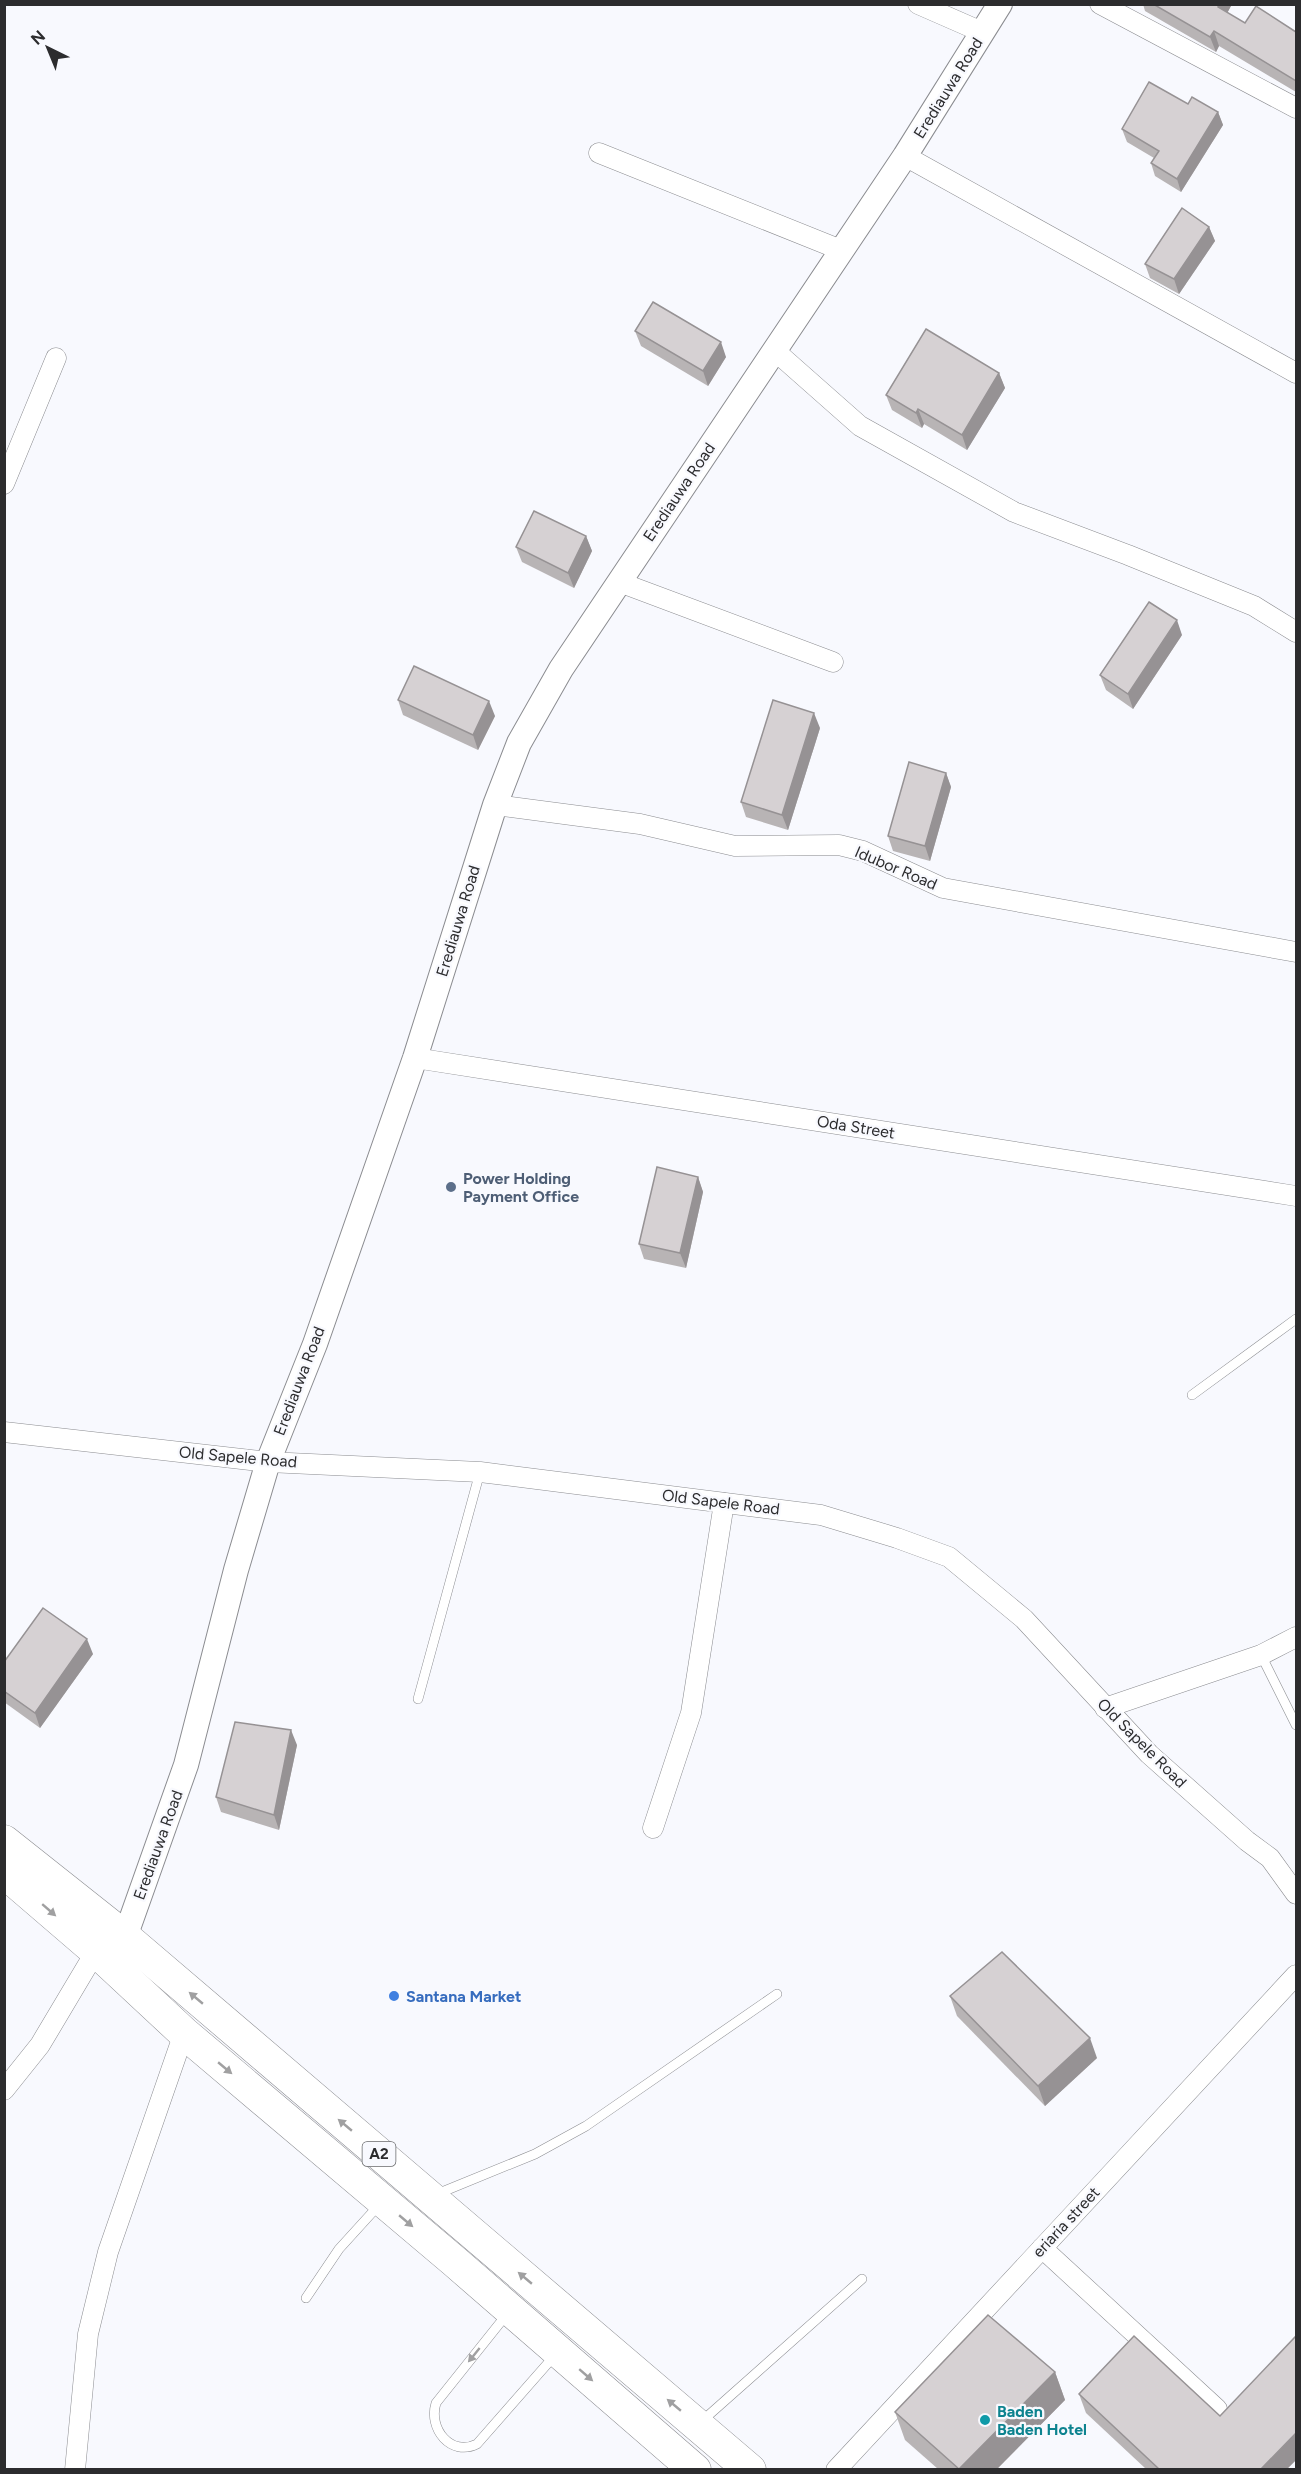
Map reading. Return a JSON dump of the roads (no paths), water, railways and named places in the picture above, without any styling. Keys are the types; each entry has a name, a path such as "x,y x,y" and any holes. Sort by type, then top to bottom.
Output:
{"highway":[{"name":"A2","path":"4,1841 125,1937 698,2425 740,2466"},
{"name":"A2","path":"4,1872 96,1951 184,2033 695,2469"}],"street":[{"path":"918,4 982,32"},
{"name":"Erediauwa Road","path":"125,1937 186,1765 236,1570 268,1462 315,1344 415,1059 495,805 519,743 561,669 905,156 1000,4"},
{"path":"1100,4 1296,108"},
{"path":"599,153 841,250"},
{"path":"905,156 1296,373"},
{"path":"774,350 860,426 1014,512 1254,606 1296,632"},
{"path":"4,484 56,358"},
{"path":"619,582 833,662"},
{"name":"Idubor Road","path":"495,805 640,824 735,846 839,845 863,851 943,888 1296,952"},
{"name":"Oda Street","path":"415,1059 1296,1196"},
{"name":"Old Sapele Road","path":"4,1432 268,1462 480,1472 821,1515 897,1538 949,1557 1024,1619 1149,1754 1247,1841 1270,1858 1296,1894"},
{"path":"653,1828 691,1713 724,1503"},
{"path":"1105,1708 1261,1655 1296,1636"},
{"path":"4,2090 40,2045 96,1951"},
{"name":"eriaria street","path":"836,2469 1296,1975"},
{"path":"75,2469 88,2334 95,2303 108,2252 184,2033"},
{"path":"1042,2248 1217,2409"}],"lane":[{"path":"1192,1395 1296,1319"},
{"path":"418,1699 480,1472"},
{"path":"1261,1655 1296,1725"},
{"path":"429,2197 535,2154 586,2126 777,1994"},
{"path":"306,2298 339,2249 383,2201"},
{"path":"698,2425 862,2279"},
{"path":"510,2310 436,2403 432,2416 436,2428 455,2447 466,2449 477,2444 558,2351"}],"place":[{"name":"Power Holding Payment Office","path":"451,1187"},
{"name":"Santana Market","path":"394,1996"},
{"name":"Baden Baden Hotel","path":"985,2420"}]}
